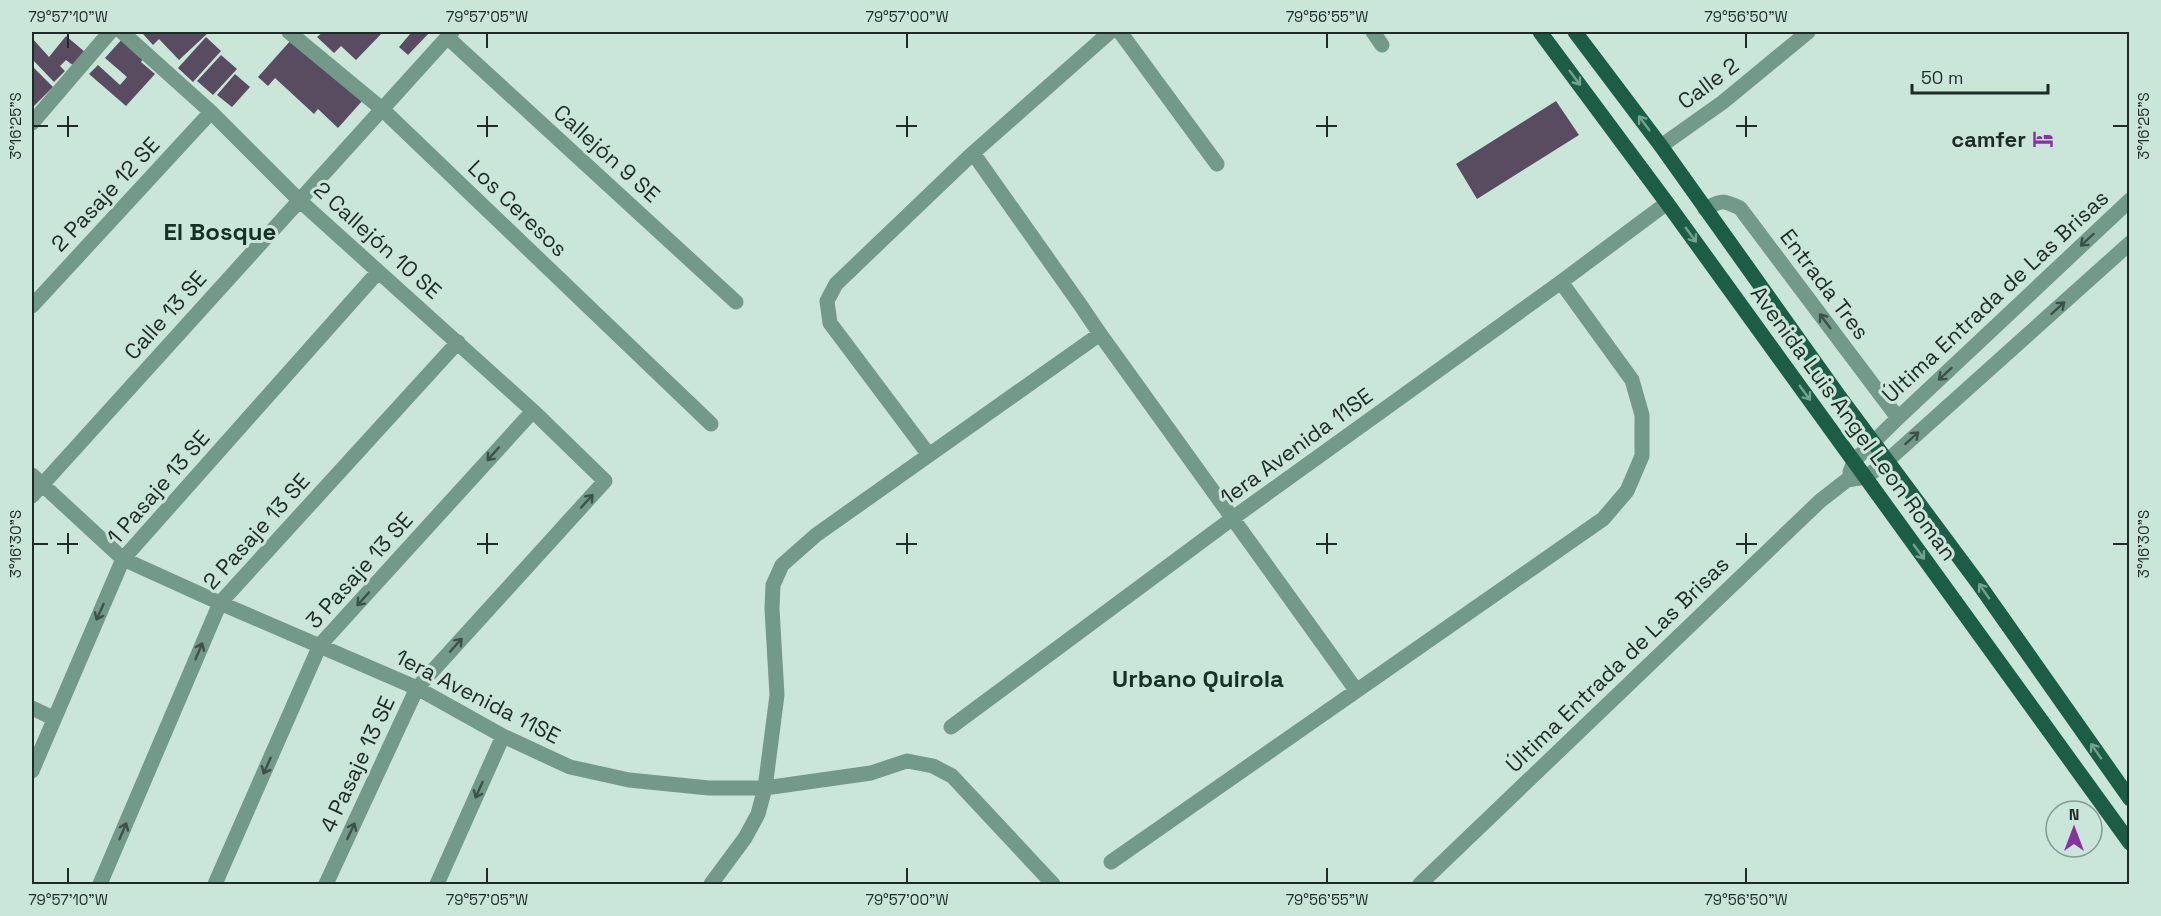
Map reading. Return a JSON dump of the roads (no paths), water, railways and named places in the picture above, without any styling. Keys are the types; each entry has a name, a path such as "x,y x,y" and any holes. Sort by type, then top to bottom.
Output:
{"main road":[{"name":"Avenida Luis Angel Leon Roman","path":"1540,32 1667,203 2130,843"},
{"name":"Avenida Luis Angel Leon Roman","path":"1575,32 1661,146 1874,443 1978,583 2130,799"}],"street":[{"path":"32,123 110,32"},
{"name":"2 Callejón 10 SE","path":"123,32 211,112 299,200 458,342 605,481"},
{"name":"Los Ceresos","path":"289,32 382,109 711,424"},
{"path":"929,455 830,323 828,301 836,284 973,153 1110,32"},
{"path":"1120,32 1217,164"},
{"path":"1373,32 1382,45"},
{"name":"Calle 2","path":"1661,146 1723,102 1808,32"},
{"name":"Calle 13 SE","path":"32,496 37,480 299,200 450,34"},
{"name":"Callejón 9 SE","path":"450,34 736,302"},
{"name":"2 Pasaje 12 SE","path":"32,306 211,112"},
{"path":"973,153 1356,690"},
{"name":"Última Entrada de Las Brisas","path":"1847,480 1854,461 2130,200"},
{"name":"Entrada Tres","path":"1705,209 1725,201 1740,208 1898,418"},
{"name":"1era Avenida 11SE","path":"951,727 1233,518 1667,203"},
{"path":"1866,477 2130,243"},
{"name":"1 Pasaje 13 SE","path":"32,771 123,559 378,272"},
{"path":"1111,861 1603,519 1628,491 1642,456 1642,416 1632,380 1561,282"},
{"path":"711,885 745,838 758,814 765,788 777,695 772,609 773,585 782,566 816,535 1100,334"},
{"name":"2 Pasaje 13 SE","path":"100,885 220,603 458,342"},
{"name":"3 Pasaje 13 SE","path":"215,885 320,645 533,411"},
{"name":"Última Entrada de Las Brisas","path":"1420,885 1820,501 1847,480 1866,477"},
{"name":"1era Avenida 11SE","path":"37,480 123,559 417,688 503,736 570,767 629,780 709,788 765,788 871,773 907,761 933,766 952,776 1053,885"},
{"name":"4 Pasaje 13 SE","path":"326,885 417,688 605,481"},
{"path":"32,708 53,718"},
{"path":"437,885 503,736"}],"place":[{"name":"camfer","path":"2043,139"}],"district":[{"name":"El Bosque","path":"220,231"},
{"name":"Urbano Quirola","path":"1198,678"}]}
